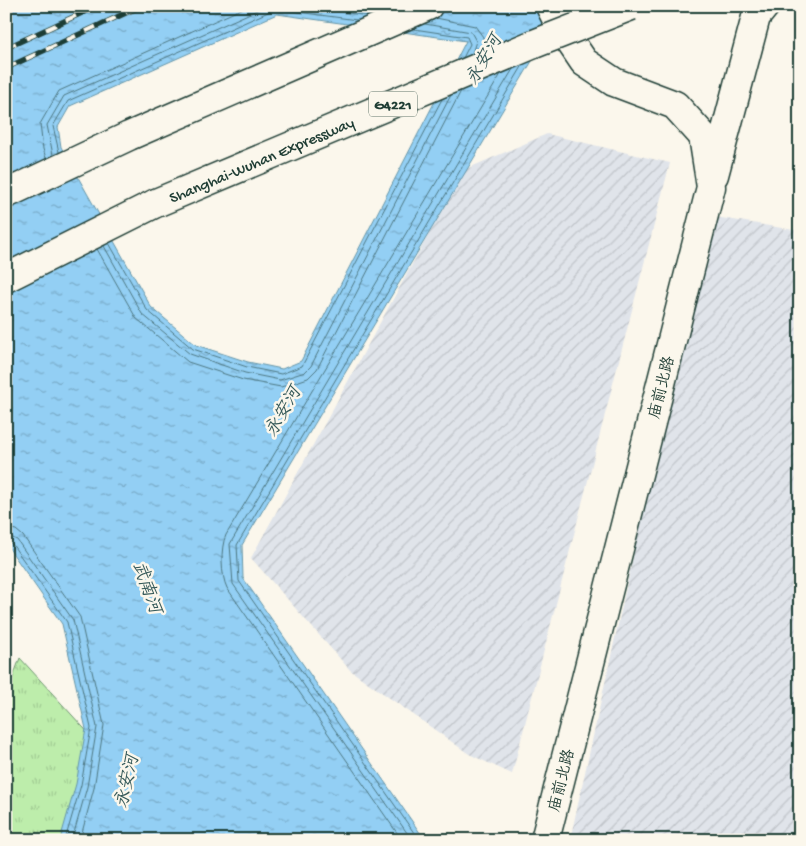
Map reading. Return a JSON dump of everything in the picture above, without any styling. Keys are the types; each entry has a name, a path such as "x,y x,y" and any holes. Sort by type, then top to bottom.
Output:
{"main road":[{"path":"6,194 129,136 428,6"},
{"name":"Shanghai-Wuhan Expressway","path":"6,278 156,203 534,44 631,6"},
{"path":"710,186 756,17 765,6"},
{"name":"庙前北路","path":"545,840 710,186 703,136 675,105 614,82 584,62 556,17"}],"shaded area":[{"path":"547,134 670,163 512,774 469,754 350,670 251,558 464,170"},
{"path":"709,216 800,231 800,840 570,840"}],"green space":[{"path":"20,658 186,840 6,840 6,696"}],"water":[{"path":"6,6 565,6 242,545 243,578 425,840 60,840 76,784 86,729 62,624 6,544","holes":["277,14 466,41 301,361 282,369 248,362 196,345 151,307 61,147 58,127 70,106"]}],"railway":[{"path":"6,48 97,6"},
{"path":"6,68 141,6"}],"water label":[{"name":"永安河","path":"483,59"},
{"name":"永安河","path":"282,411"},
{"name":"武南河","path":"148,587"},
{"name":"永安河","path":"126,781"}]}
